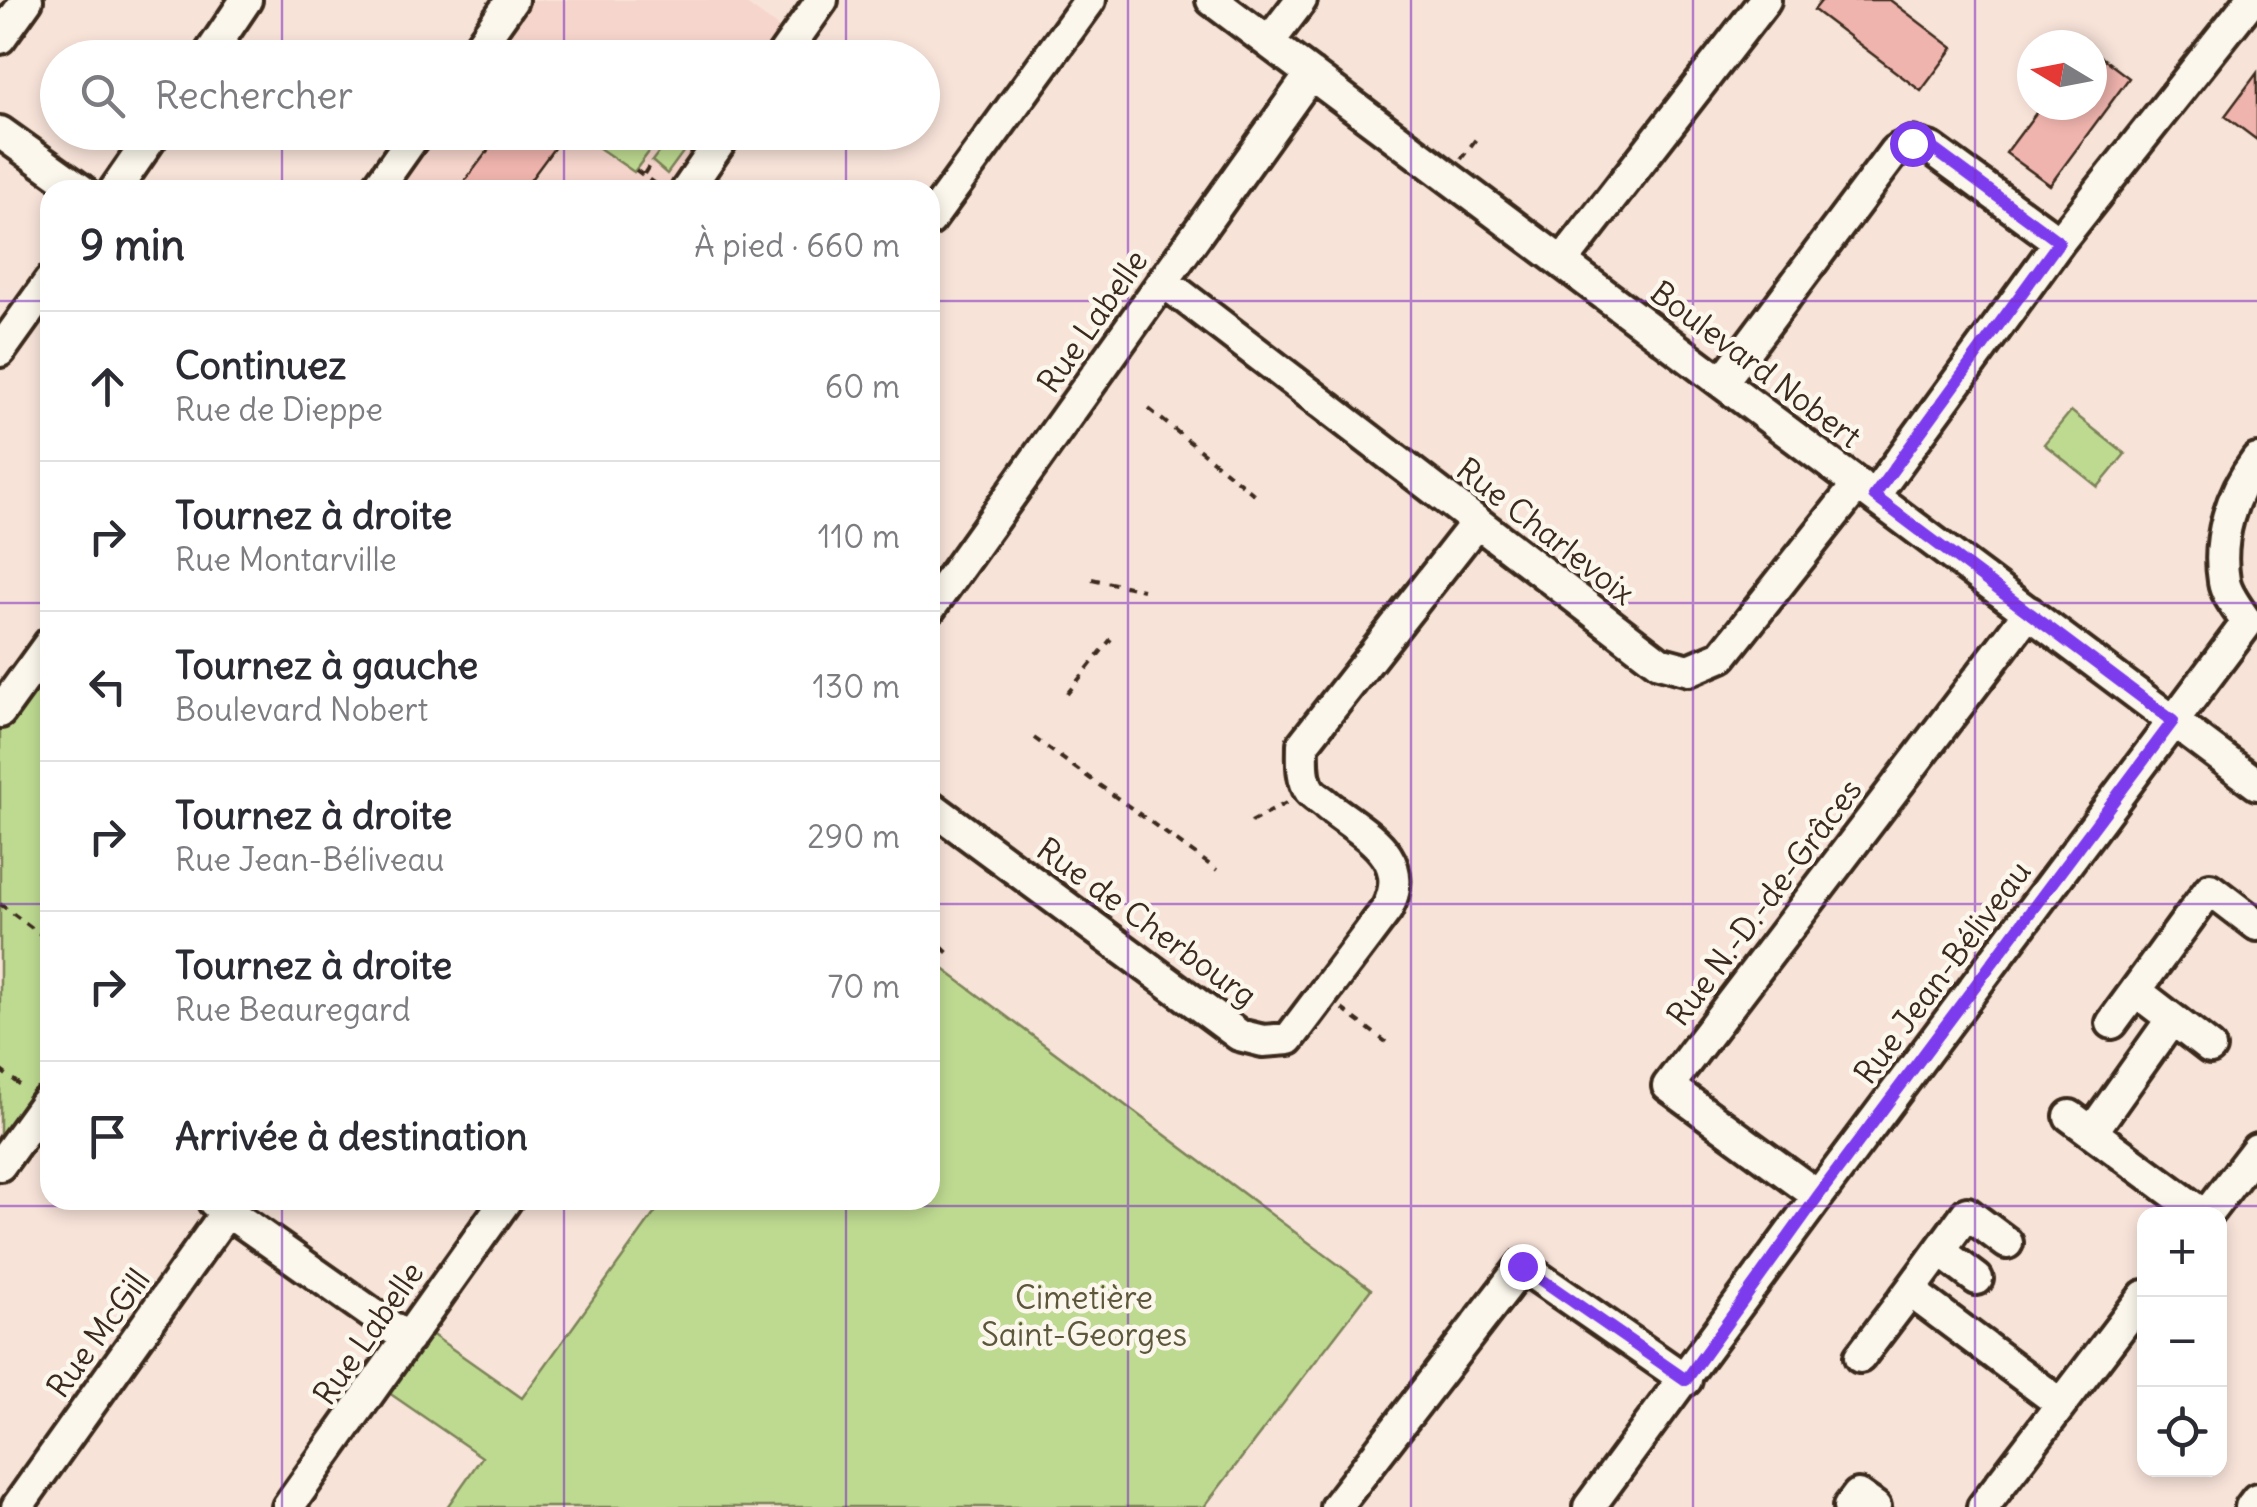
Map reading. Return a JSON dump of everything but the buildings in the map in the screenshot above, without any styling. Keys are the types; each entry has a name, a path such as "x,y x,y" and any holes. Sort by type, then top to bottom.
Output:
{"street":[{"path":"0,38 28,0"},
{"path":"218,40 246,0"},
{"path":"484,40 512,0"},
{"path":"793,40 822,0"},
{"path":"940,206 1090,0"},
{"name":"Boulevard Nobert","path":"1212,0 2257,784"},
{"path":"1269,42 1301,0"},
{"path":"1562,262 1765,0"},
{"name":"Rue Charlevoix","path":"1164,281 1660,662 1689,670 1722,656 1866,490 2251,0"},
{"name":"Rue Labelle","path":"940,594 1311,74"},
{"path":"0,132 67,180"},
{"path":"1722,382 1895,151 1912,143 1932,148 2059,242"},
{"path":"122,180 143,150"},
{"path":"383,180 404,150"},
{"path":"693,180 714,150"},
{"path":"0,351 40,295"},
{"name":"Rue Jean-Béliveau","path":"1590,1507 2173,721 2252,626 2224,585 2224,528 2242,480 2257,460"},
{"path":"1310,791 1302,769 1303,744 1477,522"},
{"name":"Rue N.-D.-de-Grâces","path":"1818,1196 1668,1086 2029,612"},
{"path":"0,712 40,657"},
{"name":"Rue de Cherbourg","path":"940,813 1239,1035 1262,1041 1288,1039 1394,896 1396,876 1384,850 1310,791"},
{"path":"2112,1023 2210,890 2257,926"},
{"path":"2136,991 2210,1048"},
{"path":"2172,1019 2081,1124 2195,1207"},
{"path":"0,1165 40,1112"},
{"path":"2211,1207 2257,1149"},
{"name":"Rue McGill","path":"16,1507 221,1210"},
{"path":"233,1210 408,1339"},
{"name":"Rue Labelle","path":"288,1507 499,1210"},
{"path":"1860,1357 1967,1213 2006,1242"},
{"path":"1940,1251 1977,1279"},
{"path":"1336,1507 1522,1266 1686,1380"},
{"path":"1910,1290 2062,1404"},
{"path":"1983,1507 2143,1297"},
{"path":"2251,1507 2257,1499"}],"path":[{"path":"643,175 652,161"},
{"path":"636,170 650,180"},
{"path":"1148,409 1254,495"},
{"path":"1092,579 1144,590"},
{"path":"1068,694 1110,638"},
{"path":"1034,738 1217,870"},
{"path":"1251,822 1310,791"},
{"path":"0,904 40,934"},
{"path":"940,945 950,954"},
{"path":"1323,995 1386,1042"},
{"path":"0,1070 40,1098"}],"shaded area":[{"path":"512,0 741,0 794,39 793,40 484,40"},
{"path":"405,150 715,150 694,180 383,180"}],"green space":[{"path":"602,150 650,150 634,172"},
{"path":"660,150 685,150 667,174 652,161"},
{"path":"2071,411 2125,454 2098,487 2044,444"},
{"path":"40,657 40,1115 0,1165 0,712"},
{"name":"Cimetière Saint-Georges","path":"940,966 1371,1289 1204,1507 447,1507 482,1457 376,1384 417,1324 522,1398 657,1210 940,1210"}],"route":[{"path":"1522,1266 1686,1380 1818,1196 2173,721 1874,496 2059,242 1932,148 1912,143"}]}
